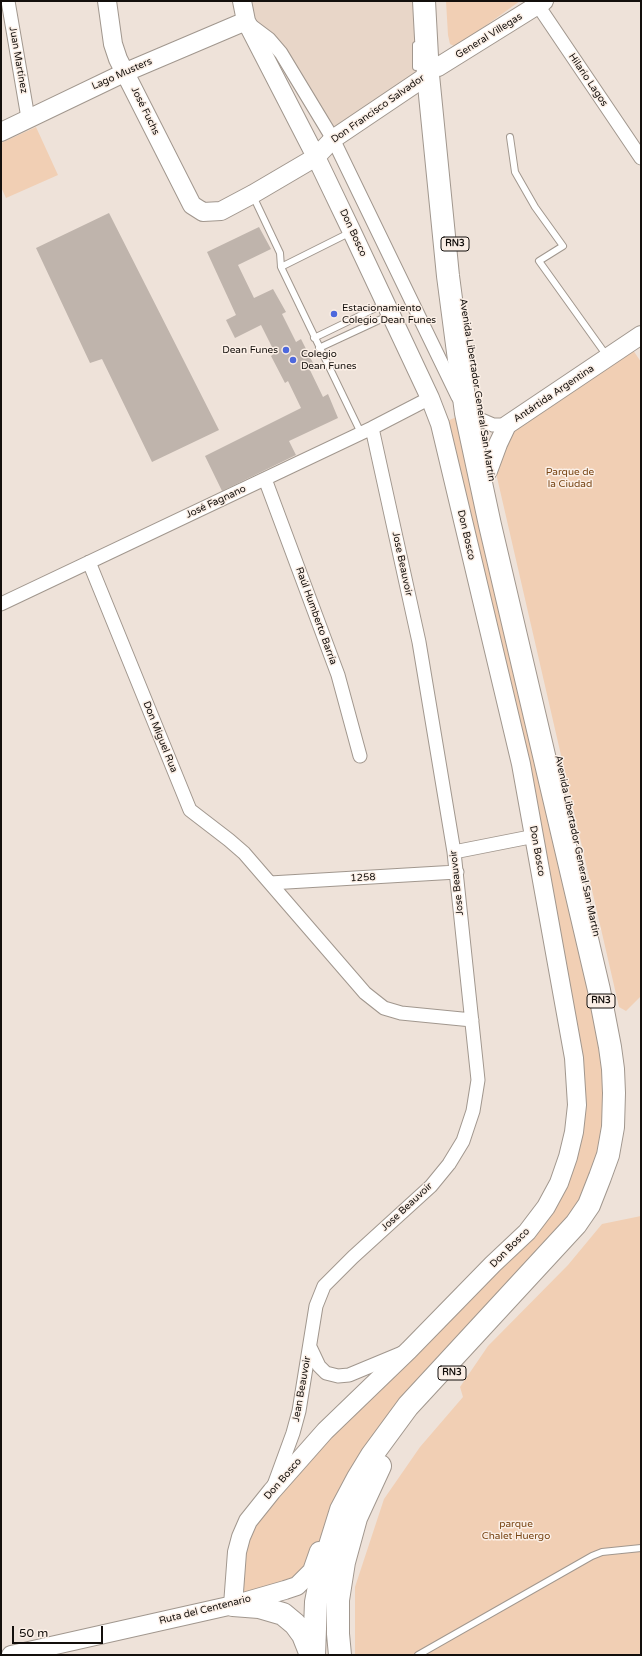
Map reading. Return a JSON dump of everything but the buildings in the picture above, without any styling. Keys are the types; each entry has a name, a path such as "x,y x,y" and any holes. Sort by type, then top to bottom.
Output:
{"highway":[{"name":"Avenida Libertador General San Martín","path":"340,1655 338,1607 344,1562 356,1518 388,1452 407,1425 432,1395 553,1267 591,1221 605,1195 615,1167 624,1134 627,1103 619,1032 548,713 473,416 445,286 424,1"},
{"name":"Avenida Libertador General San Martín","path":"341,1510 372,1455 408,1406 576,1224 589,1204 600,1177 608,1155 613,1127 613,1069 599,990 490,525 473,416 472,362 429,70 435,1"},
{"name":"RN3","path":"313,1655 317,1591 341,1510"},
{"path":"233,1605 259,1607 282,1614 295,1624 303,1635 313,1655"}],"main road":[{"name":"José Fuchs","path":"107,1 113,44 118,59 126,72 192,205 203,212"},
{"name":"Don Bosco","path":"233,1605 234,1572 241,1537 248,1521 272,1491 325,1431 409,1350 493,1264 528,1232 546,1207 556,1189 568,1157 574,1132 577,1105 577,1081 535,836 521,764 440,424 430,398 316,157 246,21 242,1"},
{"name":"General Villegas","path":"429,70 539,3"},
{"name":"Lago Musters","path":"1,132 126,72 246,21"},
{"name":"Don Francisco Salvador","path":"203,212 221,211 316,157 333,139 429,70"},
{"name":"Antártida Argentina","path":"488,471 498,444 508,425 641,334"},
{"name":"Ruta del Centenario","path":"11,1655 233,1605 297,1586 312,1571 327,1531 341,1510"}],"street":[{"name":"Hilario Lagos","path":"539,3 641,158"},
{"name":"Juan Martínez","path":"6,5 28,118"},
{"path":"246,21 269,39 281,53 333,139 473,416 493,425 508,425"},
{"name":"José Fagnano","path":"1,604 367,431 430,398"},
{"name":"Jose Beauvoir","path":"324,1286 431,1186 449,1164 463,1141 473,1112 478,1080 457,872 419,642 367,431"},
{"name":"Raúl Humberto Barría","path":"265,479 338,674 360,756"},
{"name":"Don Miguel Rua","path":"89,562 190,810 244,853 365,993 384,1008 402,1013 472,1020"},
{"path":"454,852 535,836"},
{"name":"1258","path":"270,883 457,872"},
{"name":"Jean Beauvoir","path":"272,1491 294,1433 316,1306 324,1286"},
{"path":"310,1347 319,1366 326,1373 338,1376 349,1375 409,1350"}],"lane":[{"path":"416,37 429,70"},
{"path":"510,137 515,172 535,207 563,246 539,261 608,357"},
{"path":"253,194 280,253 280,267 314,338 367,431"},
{"path":"280,267 352,232"},
{"path":"314,338 388,309"},
{"path":"319,348 388,309"},
{"path":"454,372 473,416"},
{"path":"418,1655 592,1556 602,1552 641,1548"}],"shaded area":[{"path":"242,1 435,1 438,67 333,139 281,53 246,21"}],"green space":[{"path":"446,1 520,1 456,47 450,44 448,35"},
{"path":"36,127 58,175 6,198 1,187 1,143"},
{"name":"Parque de la Ciudad","path":"633,350 641,362 641,996 626,1011 619,1007 496,473 502,449 513,431"},
{"path":"466,413 613,1069 589,1205 436,1374 312,1571 233,1605 248,1521 546,1207 577,1105 535,836 440,424"},
{"name":"parque Chalet Huergo","path":"641,1216 641,1655 355,1655 355,1587 384,1499 420,1447 463,1397 460,1387 488,1346 568,1265 602,1224"}],"place":[{"name":"Estacionamiento Colegio Dean Funes","path":"334,314"},
{"name":"Dean Funes","path":"286,350"},
{"name":"Colegio Dean Funes","path":"293,360"}]}
